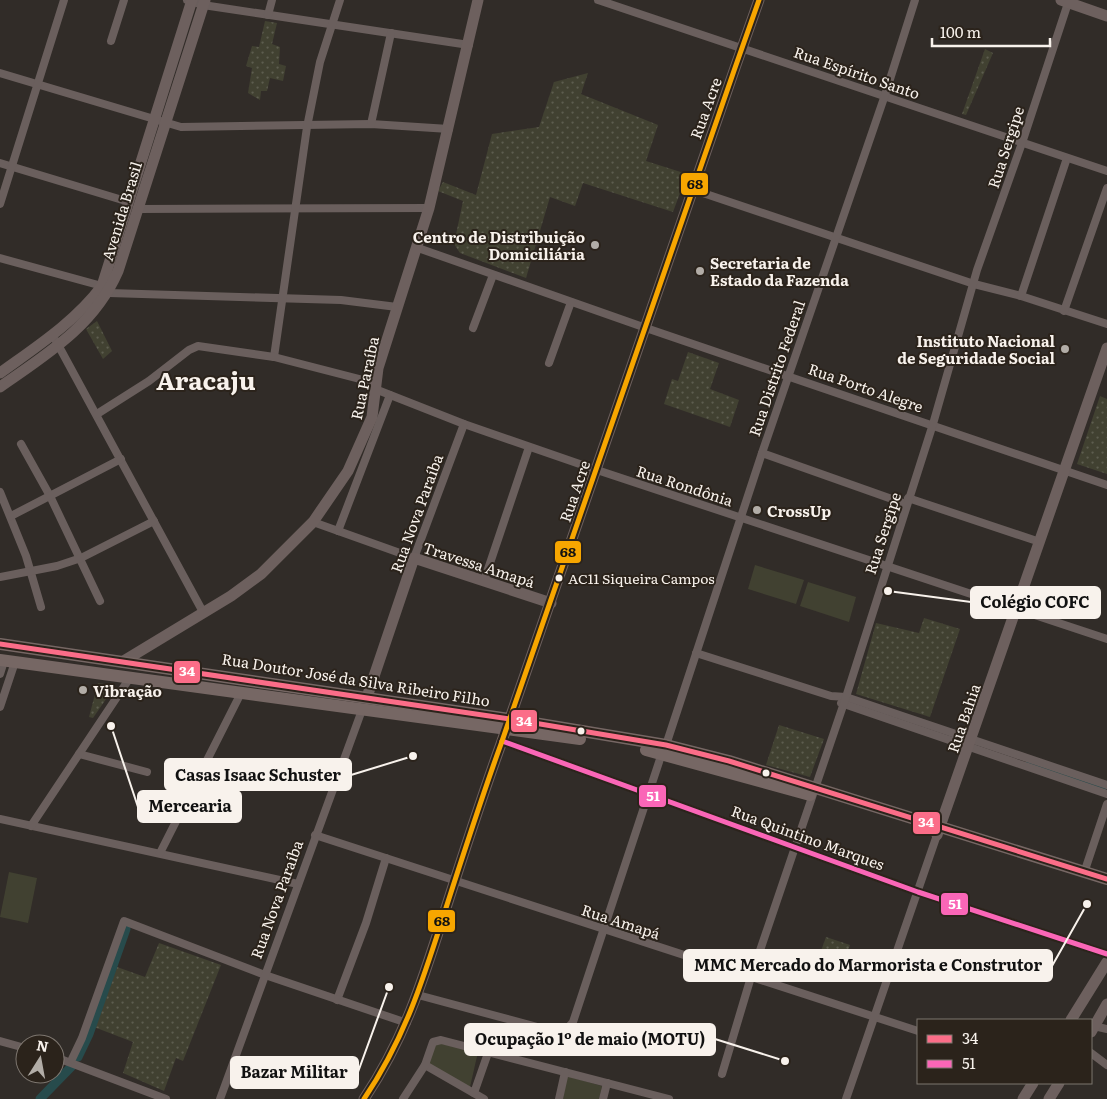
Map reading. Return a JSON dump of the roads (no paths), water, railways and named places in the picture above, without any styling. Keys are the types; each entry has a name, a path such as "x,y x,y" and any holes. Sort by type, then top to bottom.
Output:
{"main road":[{"name":"Rua Doutor José da Silva Ribeiro Filho","path":"0,644 368,697 506,730"},
{"name":"Rua Doutor José da Silva Ribeiro Filho","path":"7,661 506,730 664,749 1107,880"},
{"name":"Rua Doutor José da Silva Ribeiro Filho","path":"938,831 1107,888"}],"street":[{"path":"0,204 64,0"},
{"path":"111,42 124,0"},
{"path":"190,0 268,15 469,45"},
{"name":"Avenida Brasil","path":"0,373 52,335 88,304 105,289 118,271 152,119 190,0"},
{"path":"268,15 272,0"},
{"path":"274,357 307,127 320,62 340,0"},
{"name":"Rua Paraíba","path":"122,662 232,596 261,574 313,522 348,471 372,417 375,386 397,308 418,248 429,208 469,45 478,0"},
{"name":"Rua Espírito Santo","path":"598,0 617,3 1107,171"},
{"name":"Rua Acre","path":"364,1099 390,1058 418,995 506,730 646,328 691,189 760,0"},
{"name":"Rua Distrito Federal","path":"418,995 556,1032 564,1032 573,1022 740,518 885,95 915,0"},
{"path":"1066,1 1107,16"},
{"name":"Rua Sergipe","path":"722,1074 751,977 844,701 933,424 974,284 1022,142 1066,1"},
{"name":"Avenida Brasil","path":"133,205 165,123 204,2"},
{"path":"372,124 391,33"},
{"path":"0,73 165,123 195,128 307,127 372,124 449,129"},
{"path":"1021,296 1067,158"},
{"path":"0,163 133,205 296,210 429,208"},
{"path":"1064,311 1107,188"},
{"path":"691,189 974,284 1021,296 1107,324"},
{"name":"Rua Porto Alegre","path":"418,248 570,302 933,424 1107,485"},
{"path":"0,258 105,289 281,299 341,300 397,308"},
{"path":"473,328 493,275"},
{"name":"Avenida Brasil","path":"0,386 60,345 99,307 105,289"},
{"path":"549,363 570,302"},
{"path":"52,335 60,345 204,612"},
{"name":"Rua Rondônia","path":"97,414 149,381 193,348 204,346 274,357 375,386 390,395 529,447 1107,639"},
{"name":"Rua Bahia","path":"846,1098 1107,348"},
{"name":"Rua Paraíba","path":"338,531 390,395"},
{"name":"Rua Nova Paraíba","path":"368,697 414,558 464,424"},
{"path":"21,444 50,496 100,601"},
{"path":"484,580 529,447"},
{"path":"762,453 907,501 1040,542"},
{"path":"11,516 121,459"},
{"path":"0,492 31,571 41,607"},
{"path":"0,577 81,558 154,522"},
{"name":"Travessa Amapá","path":"313,522 414,558 551,603"},
{"path":"696,653 971,743 1107,785"},
{"path":"0,674 7,661"},
{"path":"0,707 7,661"},
{"path":"31,826 129,679"},
{"path":"160,853 242,693"},
{"name":"Rua Nova Paraíba","path":"220,1099 362,710"},
{"name":"Rua Quintino Marques","path":"506,730 649,794 918,892 1107,954"},
{"path":"971,743 1107,794"},
{"path":"79,754 147,772"},
{"path":"1084,873 1107,804"},
{"path":"0,819 298,884"},
{"name":"Rua Amapá","path":"315,835 602,930 917,1031"},
{"path":"337,1000 366,923 386,858"},
{"path":"72,1060 82,1038 124,921 264,975 407,1023"},
{"path":"1072,1019 1107,962"},
{"path":"1092,1029 1107,1004"},
{"path":"1092,1029 1107,1029"},
{"path":"403,1099 425,1065 433,1042 438,1040 666,1099"},
{"path":"0,1041 15,1045"},
{"path":"474,1093 488,1052"},
{"path":"1092,1054 1107,1065"},
{"path":"65,1059 166,1099"},
{"path":"425,1065 484,1099"},
{"path":"559,1099 565,1072"},
{"path":"604,1099 607,1084"},
{"path":"1023,1099 1032,1084"},
{"path":"1049,1099 1058,1084"}],"waterway":[{"path":"1030,764 1102,788"},
{"path":"78,1057 89,1034 126,929"},
{"path":"40,1099 72,1066"}],"place":[{"name":"Centro de Distribuição Domiciliária","path":"595,245"},
{"name":"Secretaria de Estado da Fazenda","path":"700,271"},
{"name":"Instituto Nacional de Seguridade Social","path":"1065,349"},
{"name":"CrossUp","path":"757,510"},
{"name":"AC11 Siqueira Campos","path":"559,578"},
{"name":"Colégio COFC","path":"888,591"},
{"name":"Vibração","path":"83,690"},
{"name":"Mercearia","path":"111,726"},
{"name":"Casas Isaac Schuster","path":"413,756"},
{"name":"MMC Mercado do Marmorista e Construtor","path":"1087,904"},
{"name":"Bazar Militar","path":"389,987"},
{"name":"Ocupação 1º de maio (MOTU)","path":"785,1061"}],"district":[{"name":"Aracaju","path":"206,379"}]}
